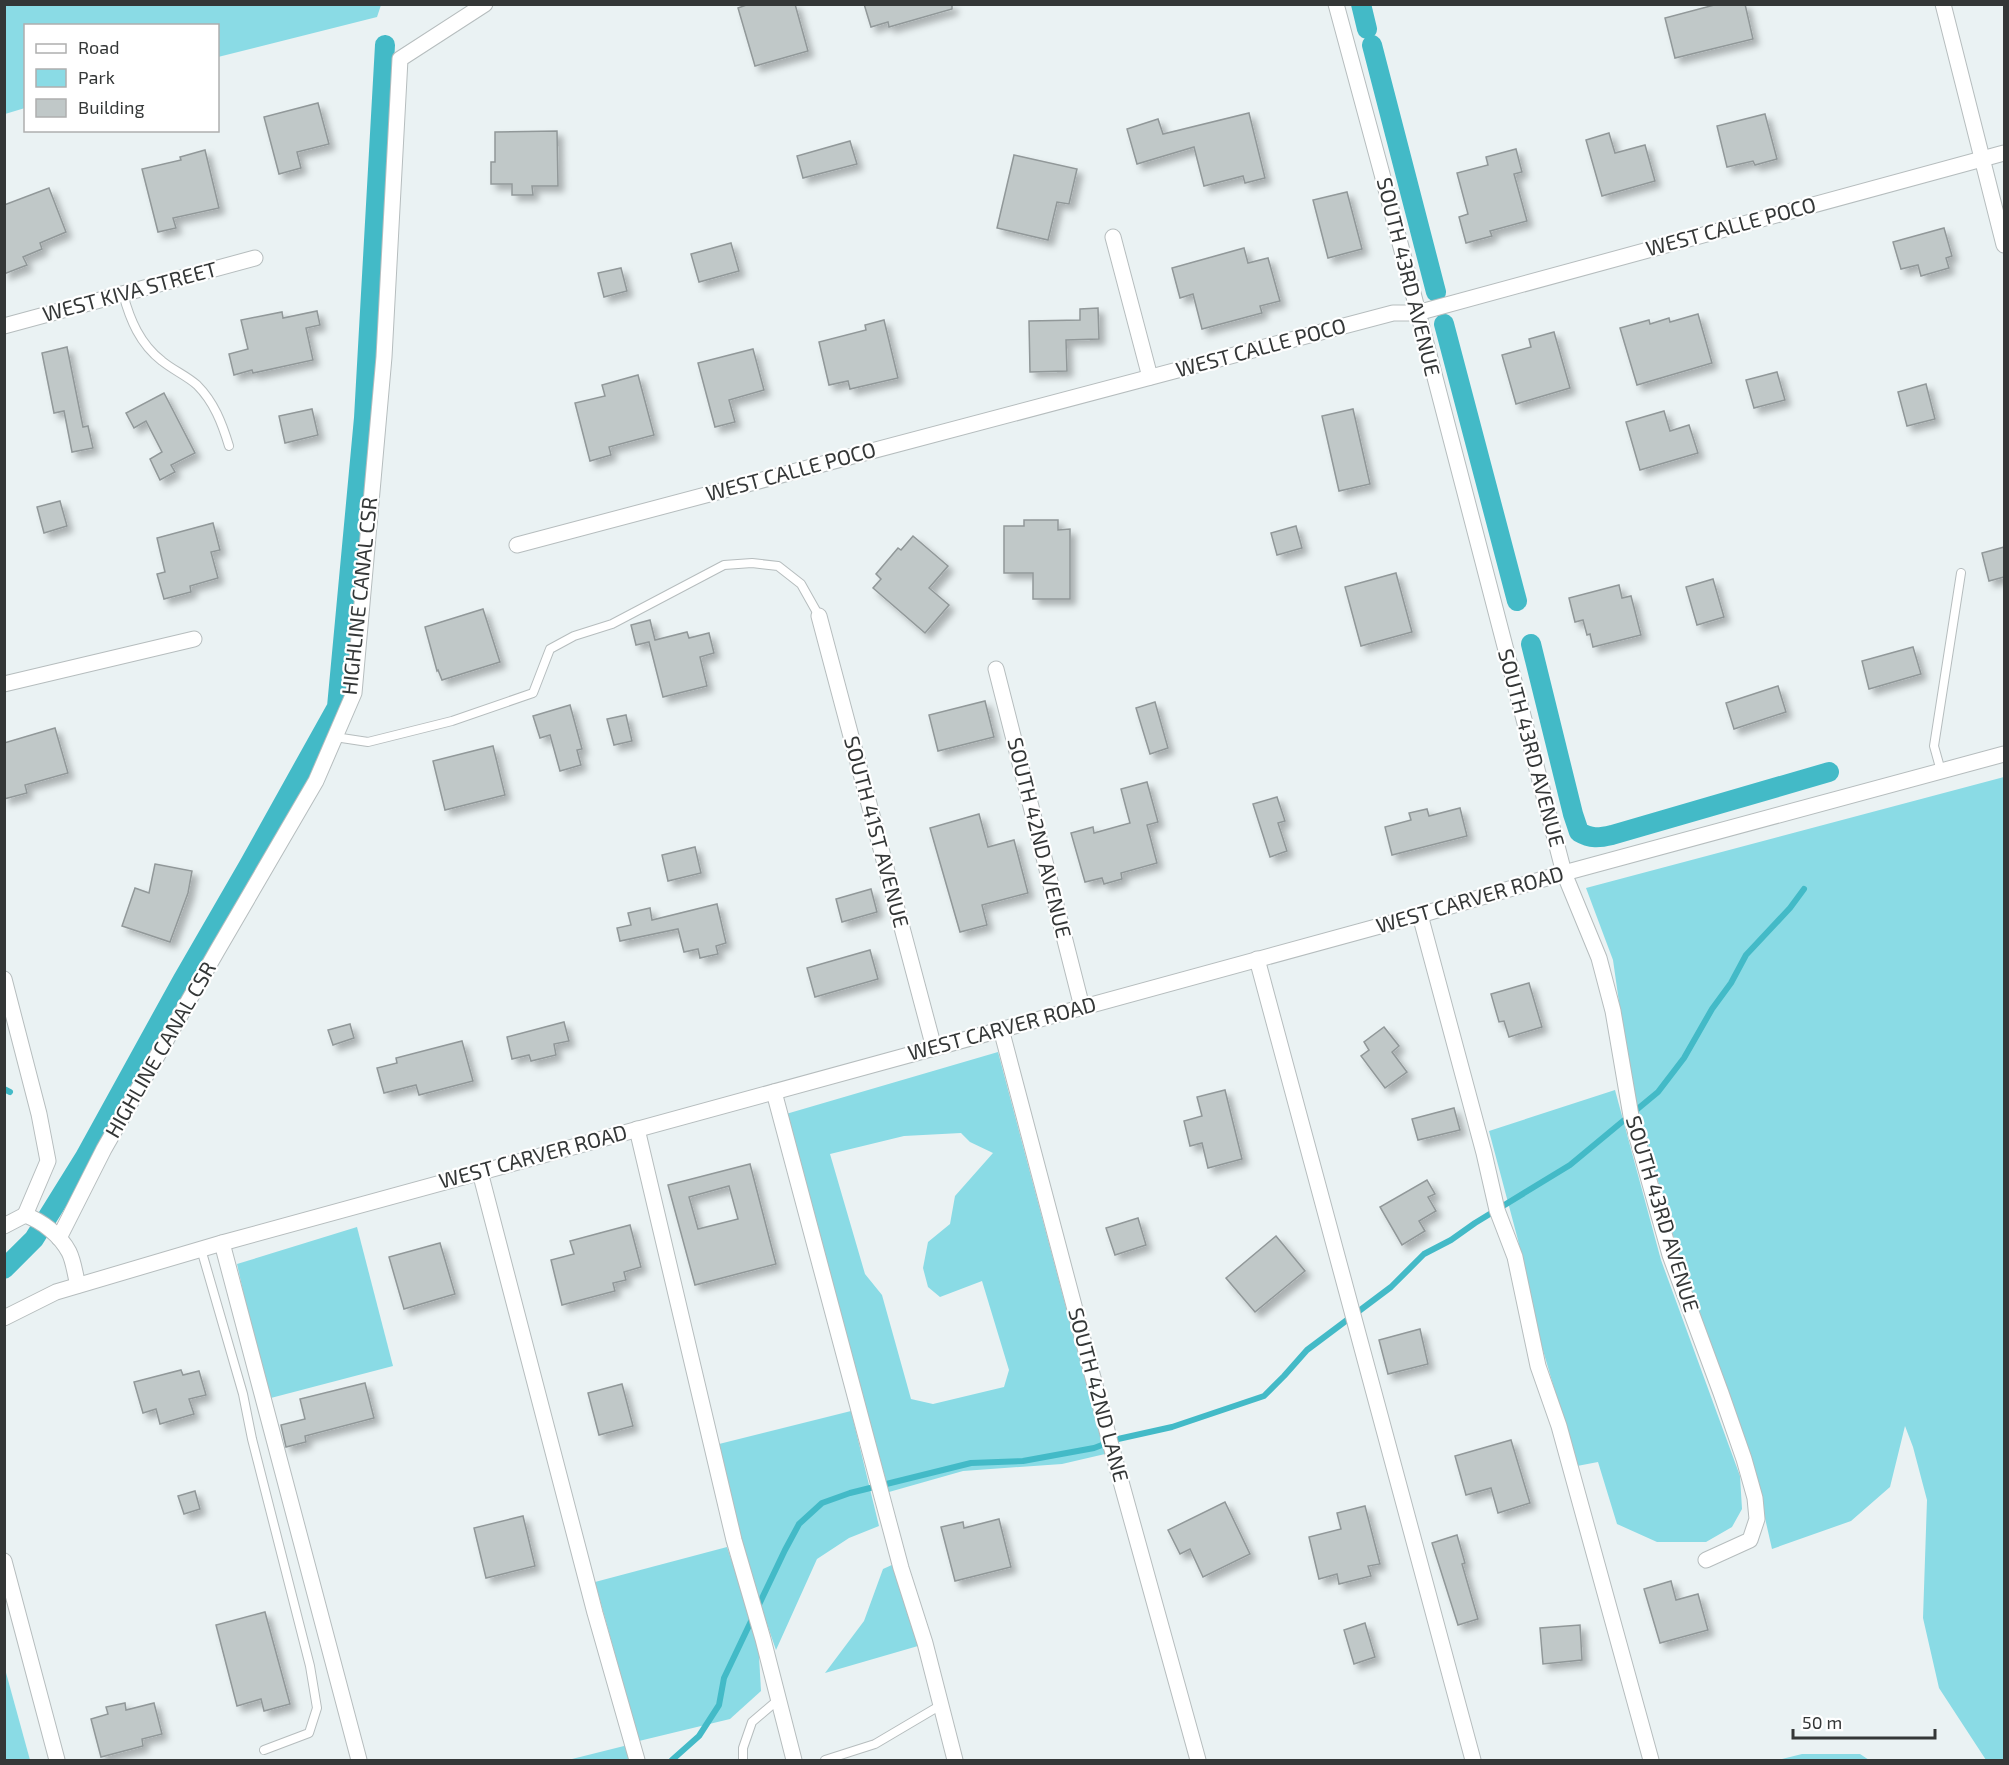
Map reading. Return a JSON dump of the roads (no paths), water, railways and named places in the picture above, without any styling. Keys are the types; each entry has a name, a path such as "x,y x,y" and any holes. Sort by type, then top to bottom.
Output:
{"street":[{"name":"HIGHLINE CANAL CSR","path":"59,1239 104,1149 316,781 354,693 384,357 400,59 485,4"},
{"name":"SOUTH 43RD AVENUE","path":"1336,4 1564,873 1599,957 1612,1011 1631,1116 1670,1255 1721,1393 1755,1498 1757,1519 1750,1540 1706,1560"},
{"path":"1943,4 2004,245"},
{"name":"WEST CALLE POCO","path":"517,545 1393,313 1417,313 2004,153"},
{"path":"1113,237 1150,377"},
{"name":"WEST KIVA STREET","path":"4,326 255,258"},
{"name":"SOUTH 41ST AVENUE","path":"819,616 934,1048"},
{"path":"4,684 194,639"},
{"name":"SOUTH 42ND AVENUE","path":"996,669 1082,1006"},
{"name":"WEST CARVER ROAD","path":"4,1318 56,1292 222,1243 2004,754"},
{"path":"1420,915 1484,1153 1497,1210 1515,1257 1538,1366 1559,1426 1651,1761"},
{"path":"1257,959 1473,1761"},
{"path":"5,987 39,1114 48,1161 31,1217"},
{"name":"SOUTH 42ND LANE","path":"1001,1029 1110,1442 1198,1761"},
{"path":"774,1092 901,1568 925,1643 955,1761"},
{"path":"637,1129 734,1540 764,1639 794,1761"},
{"path":"480,1172 595,1613 637,1761"},
{"path":"31,1217 59,1239 69,1253 78,1285"},
{"path":"4,1226 31,1217"},
{"path":"222,1243 359,1761"},
{"path":"4,1561 57,1761"}],"lane":[{"path":"123,294 130,321 142,340 160,360 196,385 218,413 229,446"},
{"path":"335,737 368,742 452,721 533,693 550,649 574,636 612,624 724,565 752,563 778,566 801,584 819,616"},
{"path":"1941,771 1934,746 1961,573"},
{"path":"201,1249 243,1394 252,1439 310,1666 316,1708 309,1733 264,1750"},
{"path":"743,1761 743,1748 752,1722 779,1700"},
{"path":"825,1761 875,1744 941,1705"}],"waterway":[{"path":"1361,4 1367,29"},
{"path":"4,1269 34,1239 85,1157 337,707 364,418 385,45"},
{"path":"1372,45 1436,292"},
{"path":"1444,324 1517,601"},
{"path":"1531,644 1573,814 1579,832 1587,836 1612,835 1829,772"},
{"path":"672,1760 699,1736 719,1705 724,1678 785,1550 799,1524 822,1503 850,1493 971,1463 1023,1461 1094,1448 1118,1439 1172,1427 1264,1396 1307,1350 1391,1287 1424,1254 1451,1240 1570,1165 1658,1092 1684,1058 1746,955 1790,908 1804,889"},
{"path":"4,1089 10,1092"}]}
